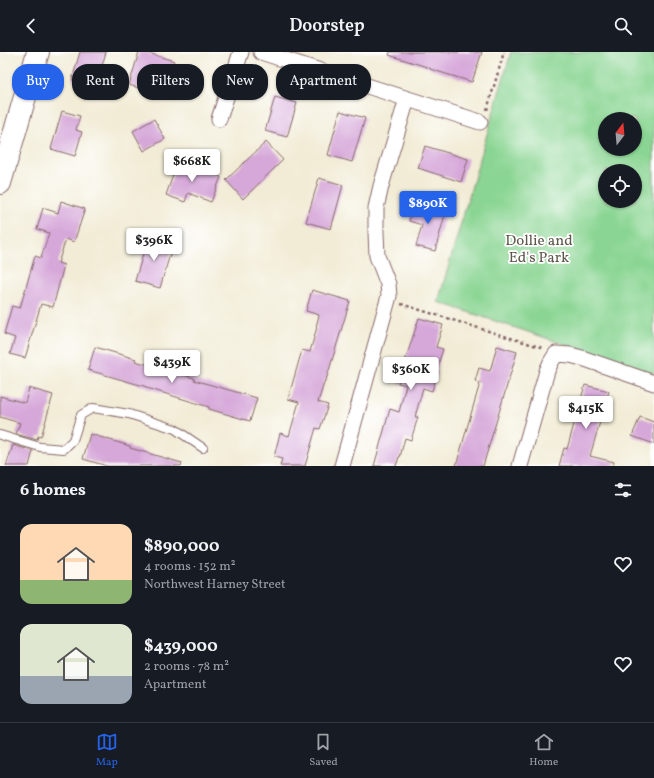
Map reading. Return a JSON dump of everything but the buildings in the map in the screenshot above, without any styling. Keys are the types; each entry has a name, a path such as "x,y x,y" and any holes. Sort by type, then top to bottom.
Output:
{"street":[{"path":"2,171 38,52"},
{"path":"218,119 241,52"},
{"path":"261,52 480,122"},
{"path":"342,466 389,296 388,284 377,256 376,208 381,186 407,99"},
{"path":"520,466 547,371 556,354 582,358 654,383"}],"lane":[{"path":"0,435 40,447 64,449 73,440 81,415 93,408 129,414 175,429 203,448"}],"path":[{"path":"488,107 504,52"},
{"path":"398,304 541,348"}],"green space":[{"name":"Dollie and Ed's Park","path":"511,52 654,52 654,374 438,302"}]}
